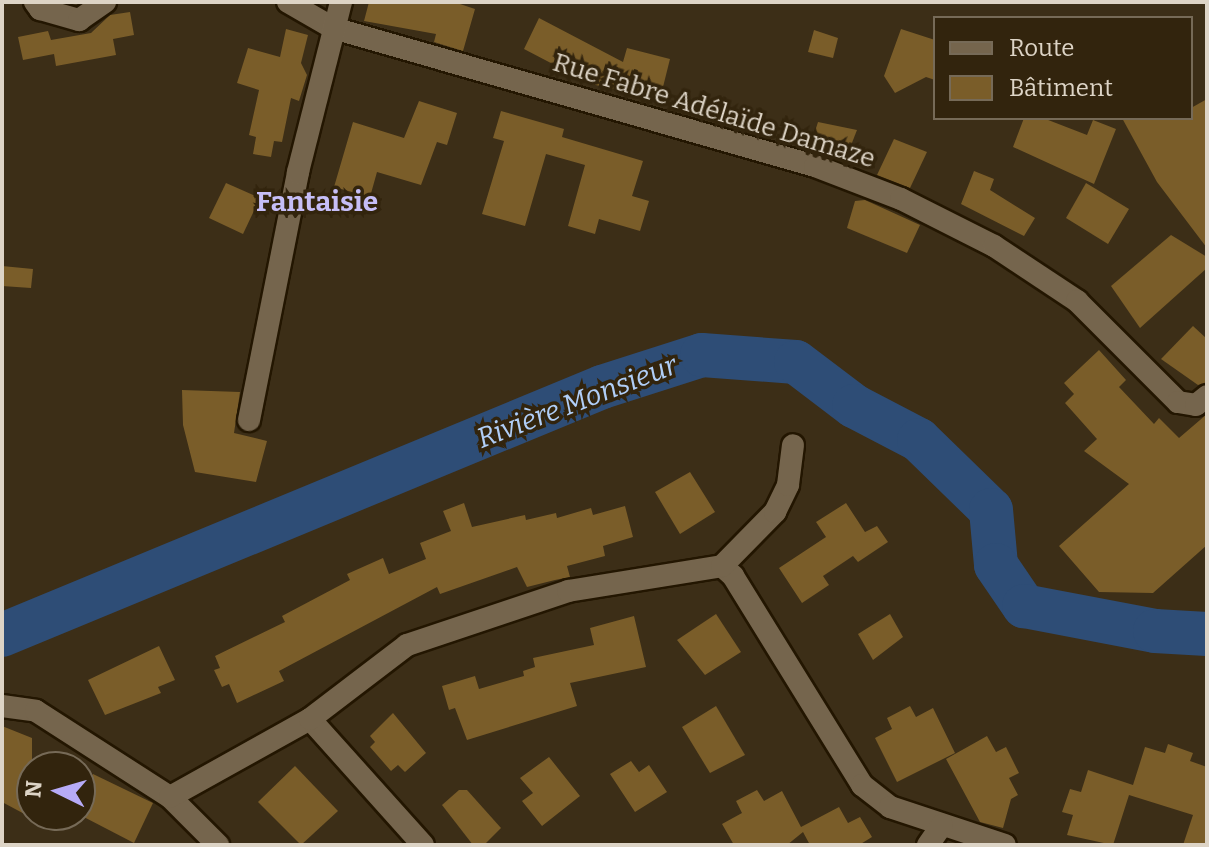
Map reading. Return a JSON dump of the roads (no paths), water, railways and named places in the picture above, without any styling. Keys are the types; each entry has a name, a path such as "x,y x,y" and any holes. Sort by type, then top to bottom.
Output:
{"street":[{"path":"35,2 40,9 79,20 105,2"},
{"name":"Rue Fabre Adélaïde Damaze","path":"288,2 333,28 815,166 901,199 994,246 1077,301 1178,402 1196,405 1207,396"},
{"path":"249,420 298,172 341,2"},
{"path":"170,797 310,719 407,645 568,591 722,566 775,512 788,485 793,445"},
{"path":"722,566 733,576 862,785 890,807 981,842 1005,845"},
{"path":"2,706 36,711 170,797 218,845"},
{"path":"310,719 423,845"},
{"path":"928,845 942,825"}],"waterway":[{"name":"Rivière Monsieur","path":"2,635 602,387 702,355 796,362 854,406 919,440 991,510 996,565 1024,606 1155,631 1207,634"}],"district":[{"name":"Fantaisie","path":"317,202"}]}
